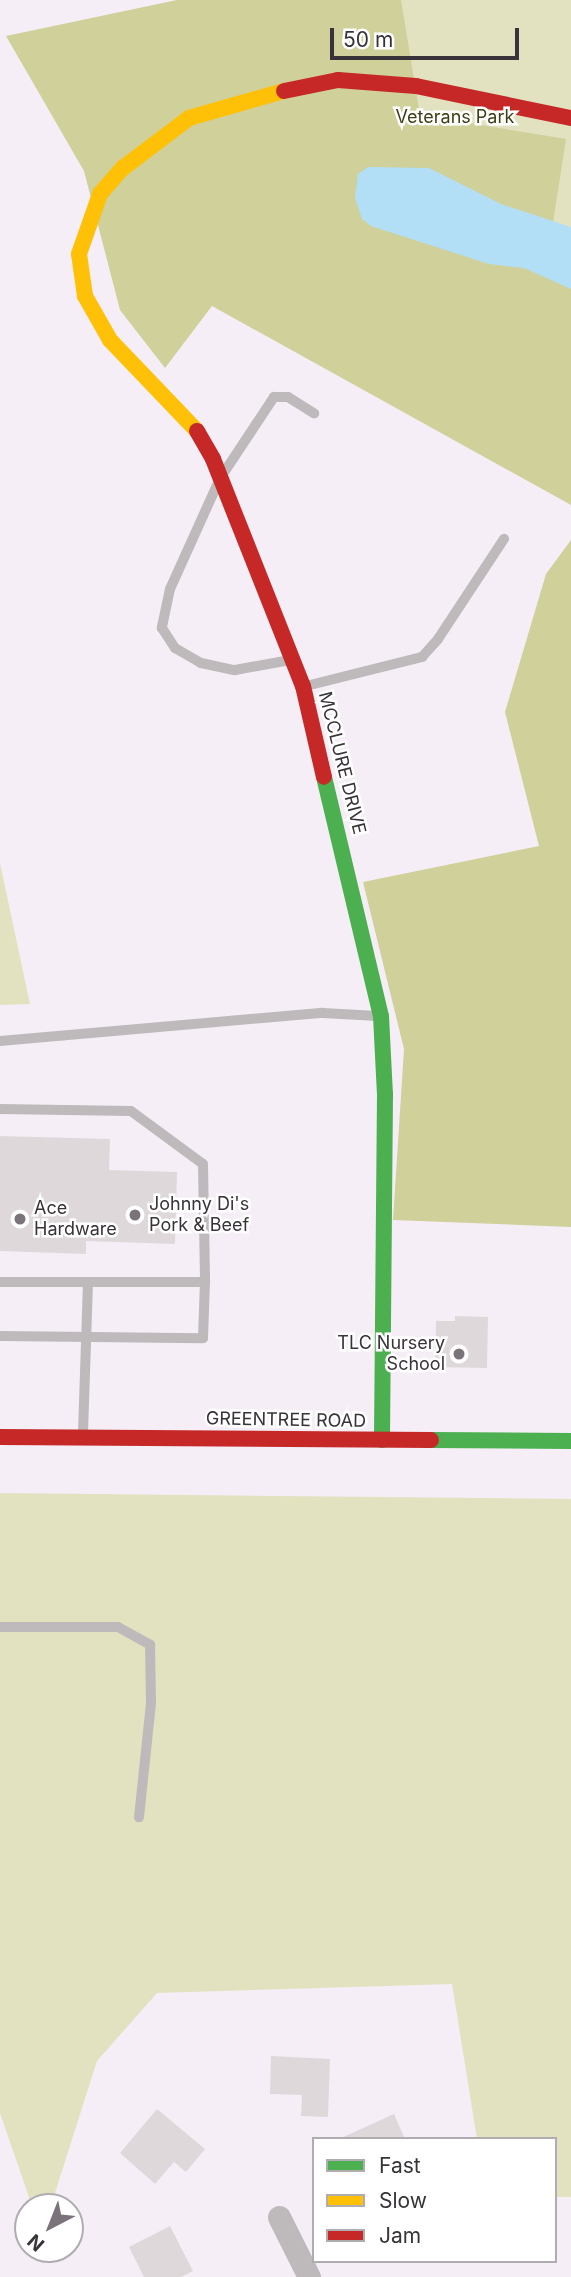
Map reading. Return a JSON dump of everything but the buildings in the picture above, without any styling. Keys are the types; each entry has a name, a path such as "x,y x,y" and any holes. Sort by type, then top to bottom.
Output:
{"street":[{"name":"MCCLURE DRIVE","path":"382,1440 385,1094 381,1016 303,686 221,477 193,424 110,340 85,296 79,254 100,194 123,168 189,118 246,98 338,80 415,86 571,118"},
{"name":"GREENTREE ROAD","path":"0,1437 571,1441"},
{"path":"279,2217 309,2277"}],"lane":[{"path":"293,660 235,670 201,663 175,648 162,628 170,589 221,477 274,397 288,397 314,413"},
{"path":"303,686 422,657 438,639 504,540"},
{"path":"0,1041 323,1013 381,1016"},
{"path":"0,1109 131,1111 203,1164 205,1282 203,1338 0,1336"},
{"path":"0,1282 205,1282"},
{"path":"82,1437 88,1337 88,1282"},
{"path":"0,1627 118,1627 150,1646 151,1703 139,1817"}],"green space":[{"path":"177,0 401,0 420,115 566,139 552,229 571,234 571,505 212,306 165,368 120,310 84,171 6,36"},
{"name":"Veterans Park","path":"290,0 571,0 571,426"},
{"path":"571,540 571,1227 393,1220 404,1049 363,882 539,846 505,712 546,574"},
{"path":"0,863 30,1004 0,1005"},
{"path":"0,1493 571,1499 571,2197 557,2197 557,2137 477,2137 452,1984 157,1993 97,2061 55,2193 28,2193 0,2113"}],"water":[{"path":"368,167 429,168 501,204 571,227 571,289 524,268 489,264 371,226 362,219 355,198 358,174"}],"traffic: fast":[{"path":"324,777 381,1016 385,1094 382,1440"},
{"path":"431,1440 571,1441"}],"traffic: slow":[{"path":"197,431 110,340 85,296 79,254 100,194 123,168 189,118 284,91"}],"traffic: jam":[{"path":"284,91 338,80 416,86 571,118"},
{"path":"197,431 213,459 303,686 324,777"},
{"path":"0,1437 431,1440"}],"place":[{"name":"Johnny Di's Pork & Beef","path":"135,1215"},
{"name":"Ace Hardware","path":"20,1219"},
{"name":"TLC Nursery School","path":"459,1354"}]}
